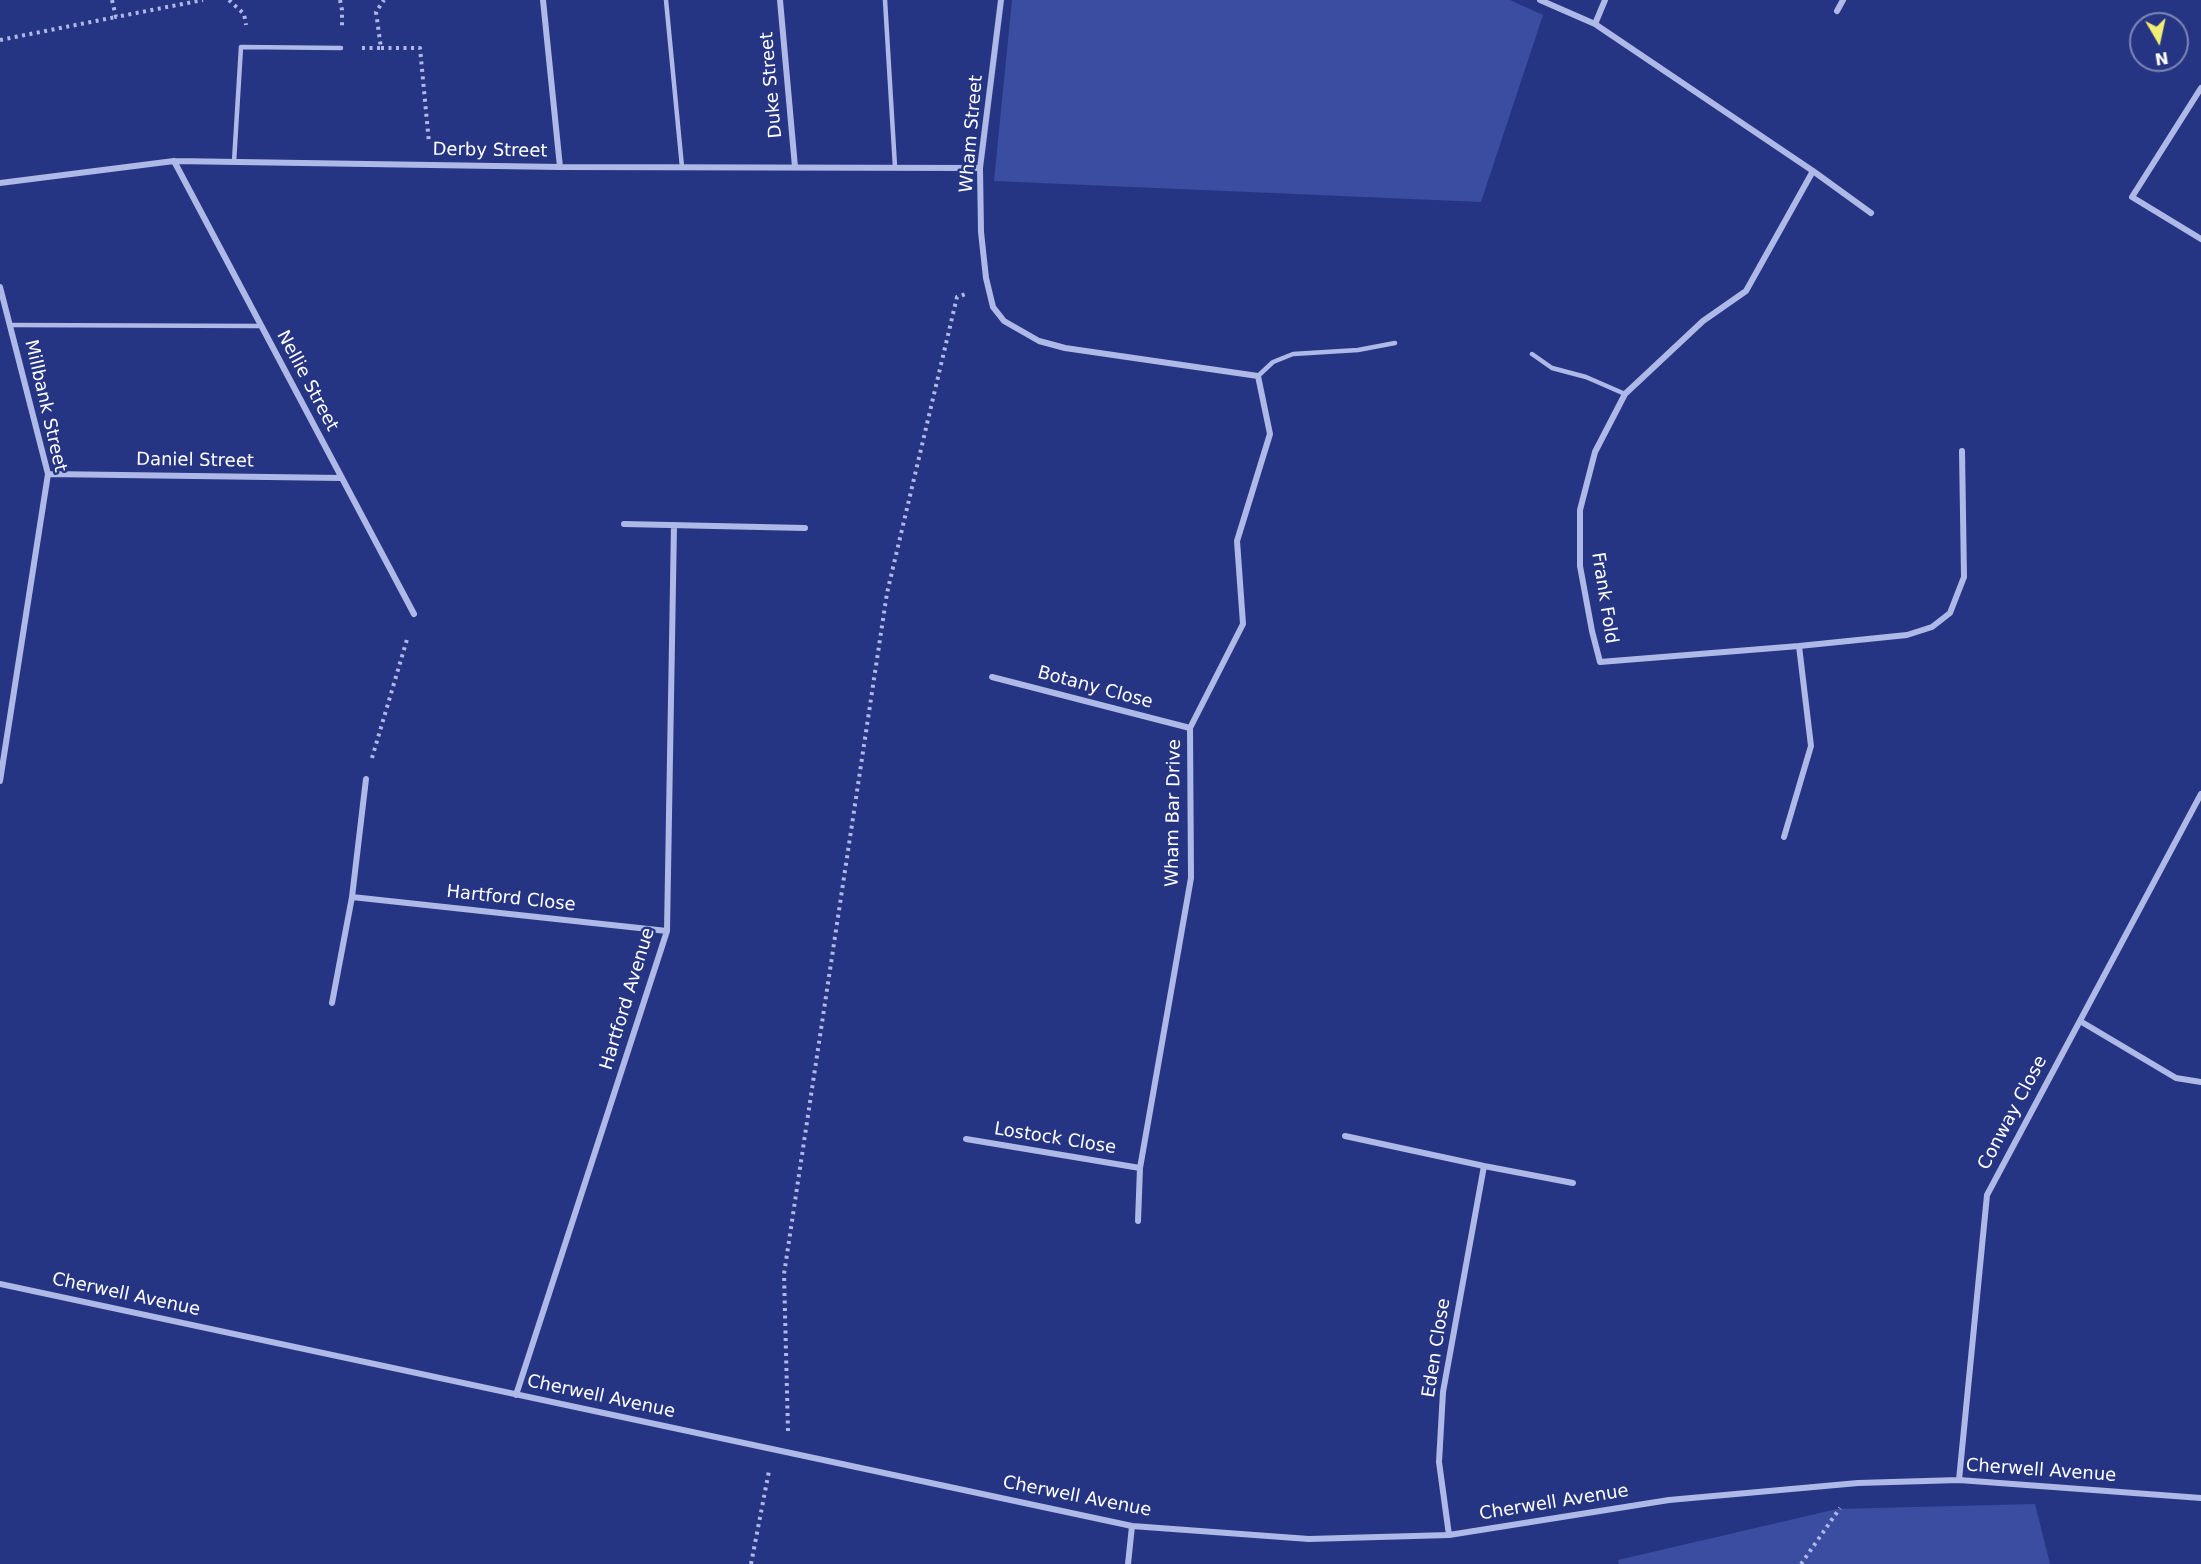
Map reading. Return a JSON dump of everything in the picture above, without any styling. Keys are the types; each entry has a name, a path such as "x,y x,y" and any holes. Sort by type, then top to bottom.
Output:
{"street":[{"path":"543,0 560,167"},
{"name":"Duke Street","path":"780,0 795,167"},
{"name":"Wham Street","path":"1001,0 981,168 981,232 987,286 993,307 1004,321 1039,341 1065,348 1258,376"},
{"path":"1540,0 1595,24 1814,171 1871,213"},
{"path":"1595,24 1605,0"},
{"path":"1837,11 1843,0"},
{"path":"2201,88 2132,197 2201,239"},
{"name":"Derby Street","path":"0,183 174,161 560,167 981,168"},
{"name":"Nellie Street","path":"174,161 414,614"},
{"name":"Frank Fold","path":"1814,171 1746,291 1703,321 1625,394 1595,452 1580,510 1580,566 1600,662 1799,646 1907,634 1932,627 1950,614 1964,578 1962,450"},
{"name":"Millbank Street","path":"0,287 48,474 0,781"},
{"name":"Wham Bar Drive","path":"1138,1221 1140,1168 1191,878 1190,728 1244,624 1237,541 1270,434 1258,376"},
{"name":"Daniel Street","path":"48,474 341,478"},
{"path":"624,524 805,528"},
{"name":"Hartford Avenue","path":"516,1395 667,931 674,525"},
{"path":"1784,837 1811,746 1799,646"},
{"name":"Botany Close","path":"992,676 1190,728"},
{"path":"332,1003 352,897 366,779"},
{"name":"Conway Close","path":"1959,1480 1987,1195 2201,794"},
{"name":"Hartford Close","path":"352,897 667,931"},
{"path":"2080,1020 2176,1078 2201,1082"},
{"path":"1345,1136 1573,1183"},
{"name":"Lostock Close","path":"966,1139 1140,1168"},
{"name":"Eden Close","path":"1449,1535 1439,1462 1443,1392 1484,1166"},
{"name":"Cherwell Avenue","path":"0,1284 1132,1526 1309,1539 1449,1535 1669,1500 1858,1483 1959,1480 2201,1498"},
{"path":"1128,1564 1132,1526"}],"lane":[{"path":"666,0 682,167"},
{"path":"885,0 895,167"},
{"path":"234,162 240,47 341,48"},
{"path":"11,325 260,326"},
{"path":"1258,376 1273,362 1293,354 1358,350 1395,343"},
{"path":"1532,354 1552,368 1586,377 1625,394"}],"path":[{"path":"112,0 116,17"},
{"path":"0,40 202,0"},
{"path":"381,48 376,12 384,0"},
{"path":"341,48 420,48 431,165"},
{"path":"789,1452 784,1274 887,594 957,297 987,286"},
{"path":"366,779 414,614"},
{"path":"751,1564 773,1449"},
{"path":"1801,1564 1858,1483"}],"shaded area":[{"path":"1012,0 1510,0 1543,15 1481,202 994,181"},
{"path":"2035,1504 2050,1564 1619,1564 1618,1560 1837,1509"}]}
